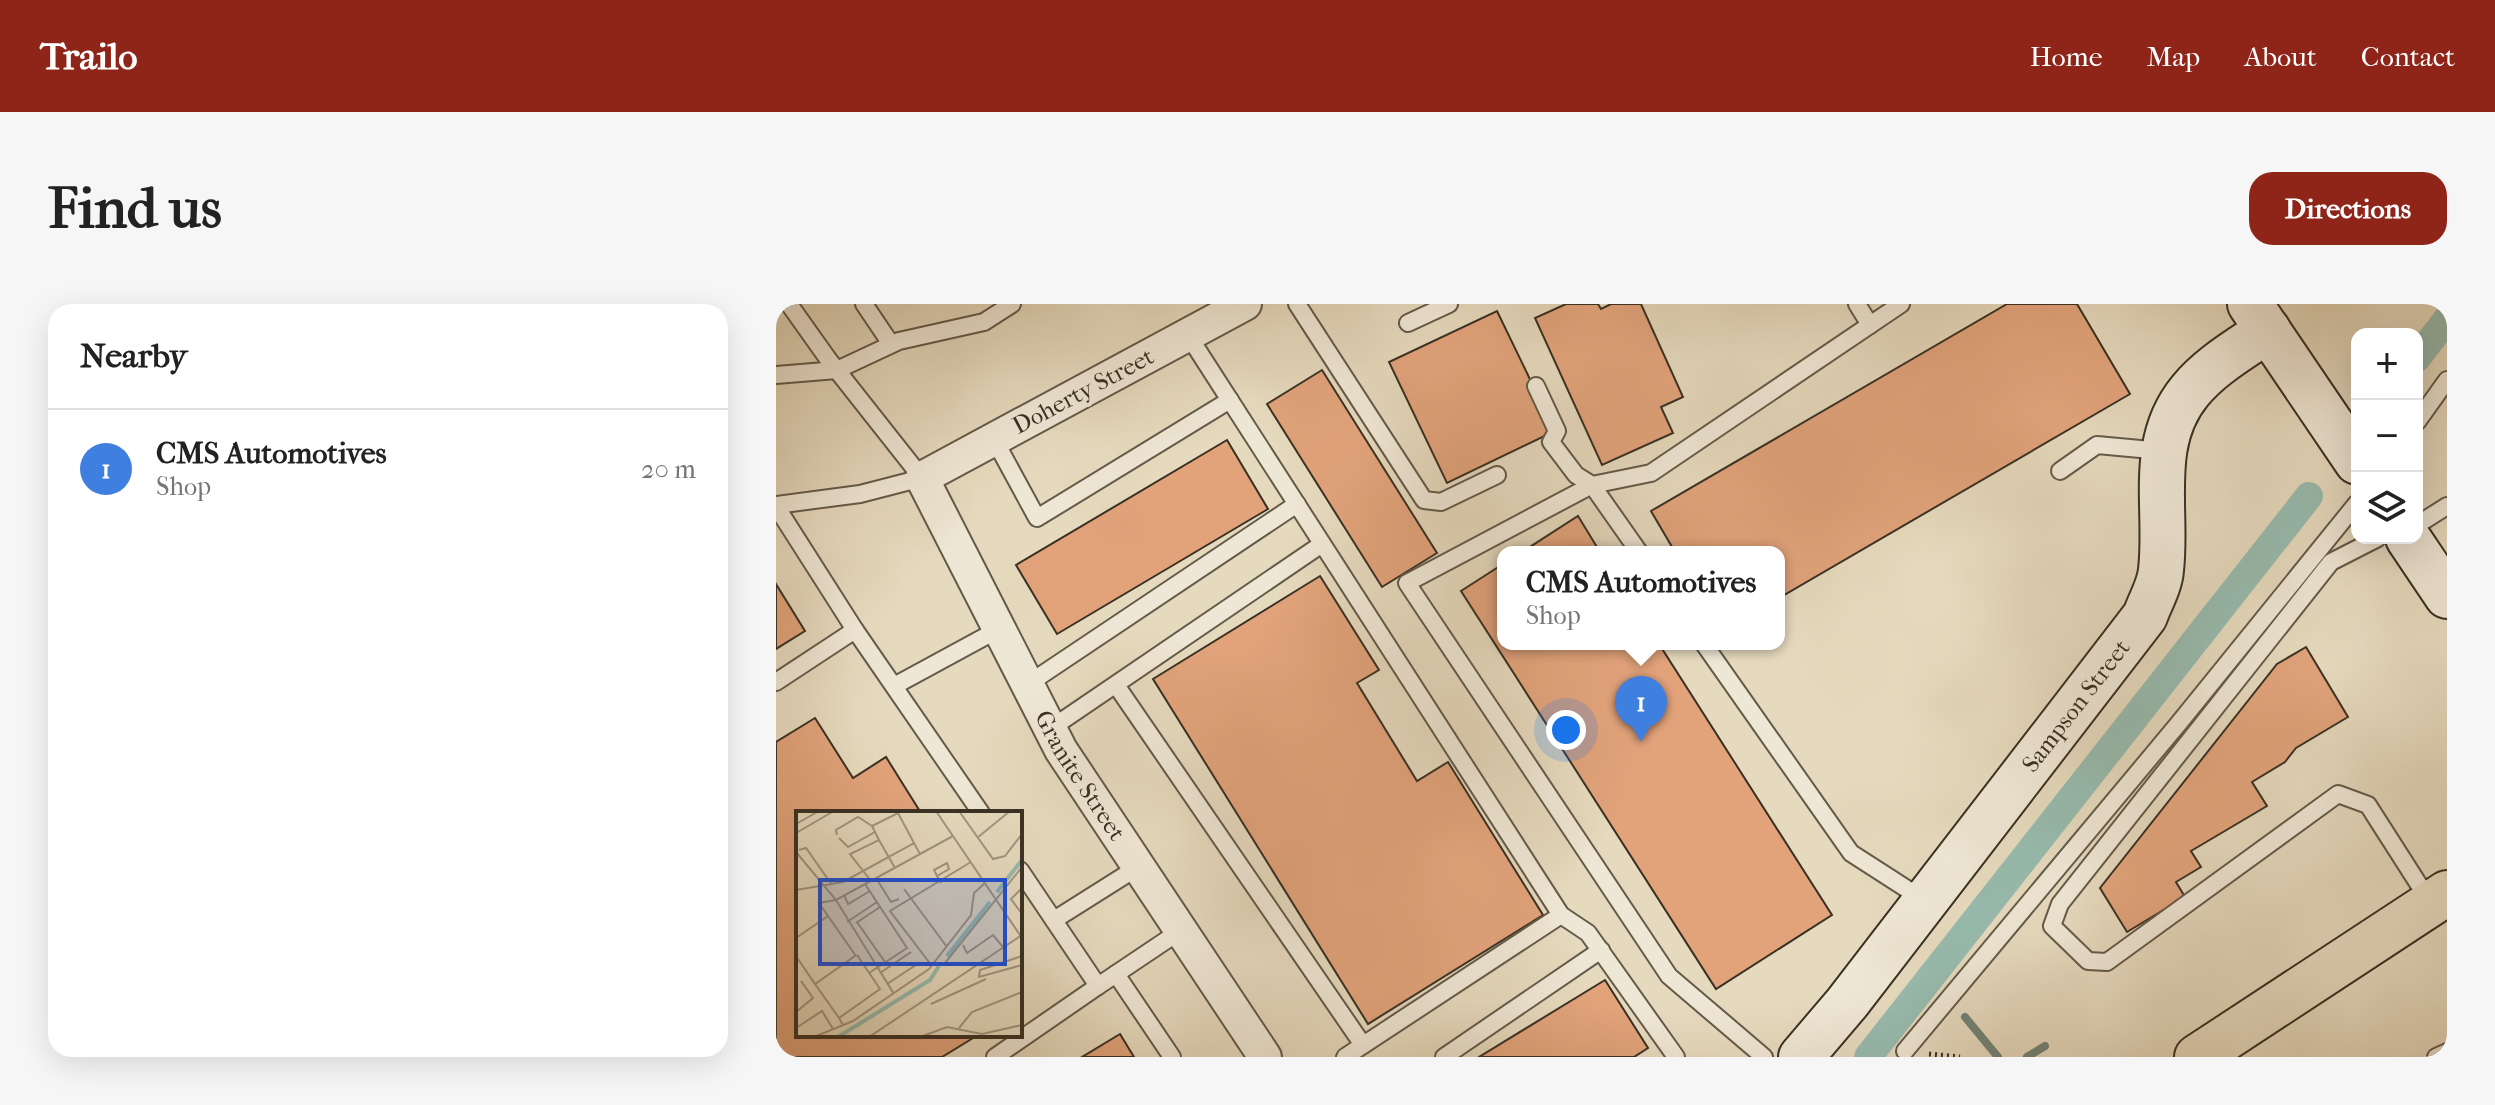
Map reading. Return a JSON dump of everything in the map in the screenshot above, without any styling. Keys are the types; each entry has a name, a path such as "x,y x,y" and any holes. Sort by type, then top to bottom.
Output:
{"main road":[{"path":"2197,1057 2439,899"}],"street":[{"name":"Doherty Street","path":"922,478 1239,305"},
{"name":"Sampson Street","path":"1801,1057 2145,616 2161,574 2164,533 2161,462 2171,423 2190,391 2222,362 2259,317"},
{"path":"2259,317 2351,453"},
{"name":"Granite Street","path":"922,478 1061,750 1265,1057"},
{"path":"2412,544 2447,596"}],"lane":[{"path":"789,304 922,478 860,494 776,506 855,630 980,811"},
{"path":"864,304 891,344"},
{"path":"776,375 837,370 891,344 984,322 1012,304"},
{"path":"1297,304 1424,500 1441,502 1497,475"},
{"path":"1408,323 1449,304"},
{"path":"1857,304 1870,325"},
{"path":"1764,1057 1669,976 1407,583 1592,485 1651,473 1901,304"},
{"path":"1188,335 1561,915 1588,933 1668,1054"},
{"path":"2423,414 2447,380"},
{"path":"1536,386 1557,431 1551,442 1576,475 1592,485 1635,546"},
{"path":"994,439 1037,518 1230,400"},
{"path":"2060,471 2097,445 2164,451"},
{"path":"1028,684 1297,504"},
{"path":"2423,521 2447,506"},
{"path":"1905,1051 2169,736 2351,510"},
{"path":"1050,729 1322,544"},
{"path":"2366,544 2331,562 2060,904 2052,926 2088,961 2107,962 2338,794 2368,805 2439,899"},
{"path":"894,686 999,629"},
{"path":"776,682 855,630"},
{"path":"1708,650 1851,853 1925,901"},
{"path":"1116,685 1363,1045"},
{"path":"1054,920 1138,867"},
{"path":"1022,873 1098,986"},
{"path":"1345,1057 1561,915"},
{"path":"995,1057 1180,931"},
{"path":"1444,1057 1601,950"},
{"path":"1116,974 1172,1057"},
{"path":"2436,1057 2447,1052"}],"building":[{"path":"1566,304 1598,304 1601,309 1611,304 1641,304 1683,397 1661,407 1673,433 1602,465 1535,318"},
{"path":"2007,304 2077,304 2130,394 1785,595 1785,546 1671,546 1651,511"},
{"path":"1497,311 1555,431 1447,483 1389,362"},
{"path":"1322,370 1437,553 1382,587 1267,404"},
{"path":"1227,440 1268,509 1057,634 1016,565"},
{"path":"1578,516 1596,546 1531,546"},
{"path":"1497,568 1497,647 1461,591"},
{"path":"1320,576 1379,670 1357,683 1417,781 1448,762 1543,915 1368,1024 1153,679"},
{"path":"776,584 805,631 776,649"},
{"path":"2306,647 2348,717 2296,748 2285,762 2252,782 2267,806 2191,851 2201,867 2176,882 2185,897 2127,932 2100,888 2277,664"},
{"path":"1499,650 1663,650 1832,915 1716,989"},
{"path":"815,718 853,778 886,757 920,811 796,811 796,1037 975,1037 942,1057 776,1057 776,742"},
{"path":"1605,980 1648,1048 1634,1057 1479,1057"},
{"path":"1120,1034 1134,1057 1082,1057"}],"waterway":[{"path":"2423,350 2447,319"},
{"path":"1868,1057 2309,496"},
{"path":"1923,987 1932,990"},
{"path":"1965,1017 1998,1057"},
{"path":"2027,1057 2045,1046"}],"place":[{"name":"CMS Automotives","path":"1641,742"}]}
